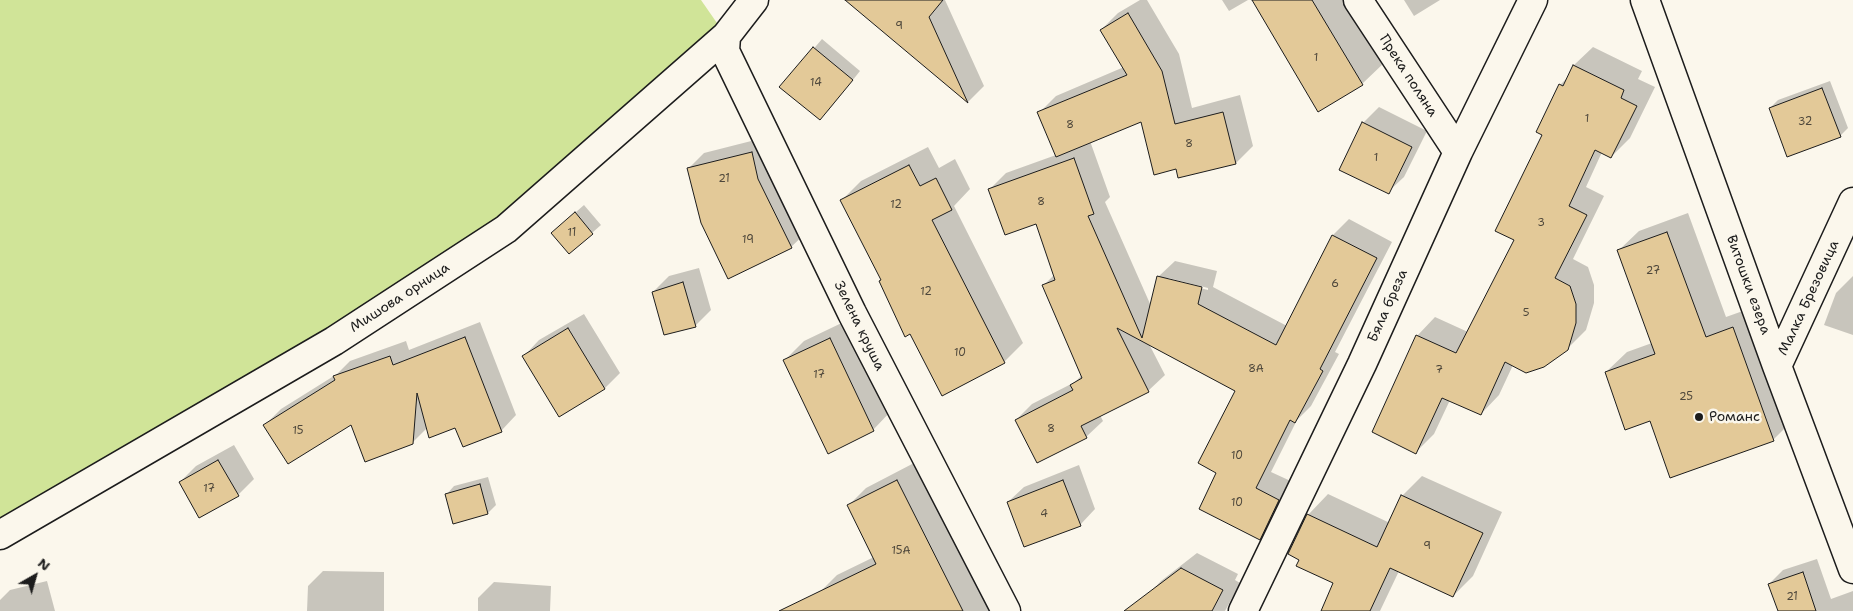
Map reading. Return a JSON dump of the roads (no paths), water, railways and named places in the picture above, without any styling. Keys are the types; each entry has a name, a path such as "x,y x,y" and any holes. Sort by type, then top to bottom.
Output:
{"street":[{"name":"Мишова орница","path":"0,535 334,341 506,229 726,36 754,0"},
{"name":"Прека поляна","path":"1358,0 1458,152"},
{"name":"Бяла бреза","path":"1243,611 1362,364 1458,152 1533,0"},
{"name":"Витошки езера","path":"1645,0 1853,570"},
{"name":"Зелена круша","path":"726,36 725,51 822,252 886,381 1006,611"},
{"name":"Малка Брезовица","path":"1777,366 1853,202"}],"place":[{"name":"Романс","path":"1699,417"}]}
